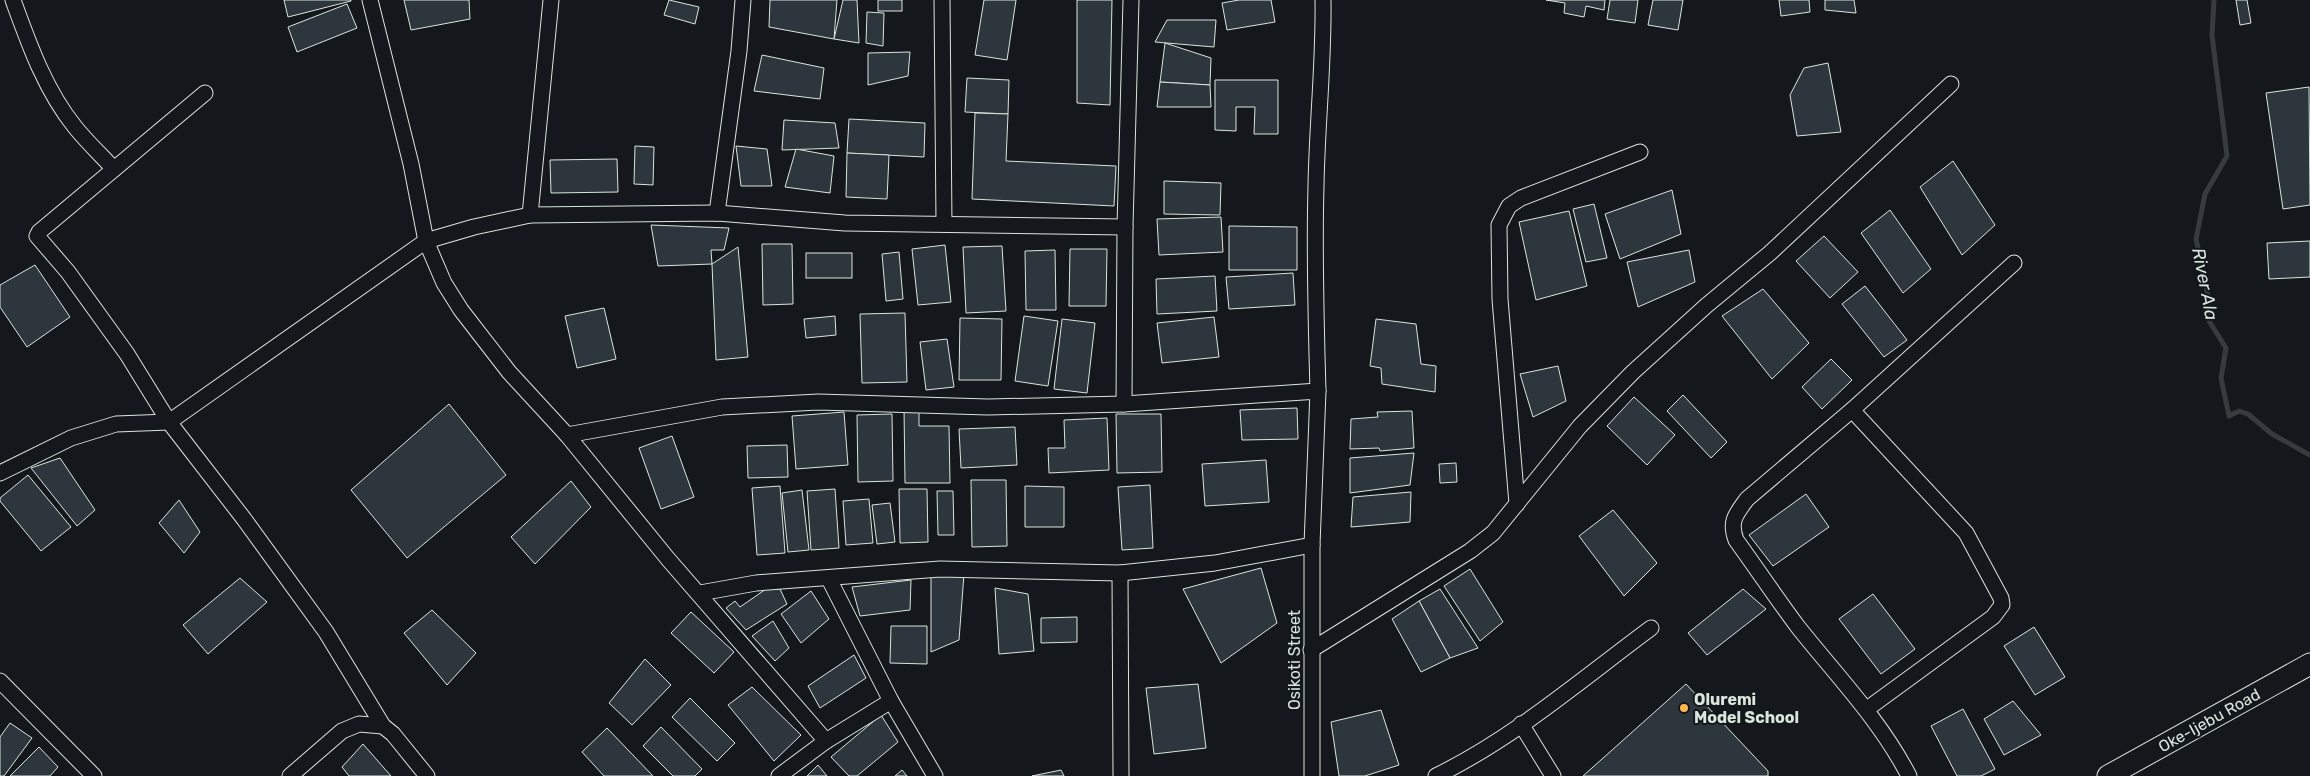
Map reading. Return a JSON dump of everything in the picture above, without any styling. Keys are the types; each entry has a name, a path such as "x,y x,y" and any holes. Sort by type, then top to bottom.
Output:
{"main road":[{"name":"Oke-Ijebu Road","path":"2108,776 2310,664"}],"street":[{"path":"13,0 31,50 52,94 74,127 114,169"},
{"path":"370,0 410,164 426,241 444,283 461,310 510,372 567,435 668,559 700,593 826,741"},
{"path":"530,215 551,0"},
{"path":"717,213 739,51 743,0"},
{"path":"942,0 944,224"},
{"path":"1124,404 1125,227 1131,0"},
{"name":"Osikoti Street","path":"1312,776 1312,545 1318,391 1315,290 1316,184 1324,40 1323,0"},
{"path":"1311,650 1470,551 1493,533 1580,426 1634,372 1707,305 1770,253 1950,84"},
{"path":"205,93 37,236 68,272 127,354 168,422 244,519 326,632 383,726 394,734 427,776"},
{"path":"1517,504 1500,299 1499,224 1510,206 1521,198 1640,152"},
{"path":"0,473 71,438 116,424 168,422 426,241 474,227 530,215 717,213 845,223 1125,227"},
{"path":"1909,776 1896,752 1866,709 1798,626 1736,540 1732,528 1736,514 1747,499 1852,410 2014,263"},
{"path":"567,435 722,407 818,402 988,407 1124,404 1318,391"},
{"path":"1852,410 1966,533 2001,598 2002,605 1993,617 1866,709"},
{"path":"700,593 756,584 940,569 1120,573 1215,563 1312,545"},
{"path":"1120,573 1121,776"},
{"path":"829,579 891,701 935,776"},
{"path":"1436,776 1457,766 1521,724 1651,628"},
{"path":"0,681 94,776"},
{"path":"779,776 826,741 891,701"},
{"path":"290,776 342,731 359,724 383,726"},
{"path":"1521,724 1553,776"}],"building":[{"path":"284,0 351,0 351,1 288,17"},
{"path":"404,0 469,0 470,19 411,30"},
{"path":"669,0 699,7 695,24 664,15"},
{"path":"770,0 837,0 834,39 769,27"},
{"path":"843,0 857,0 859,43 834,39"},
{"path":"878,0 902,0 902,11 878,11"},
{"path":"984,0 1016,0 1007,60 975,55"},
{"path":"1077,0 1112,0 1110,105 1077,103"},
{"path":"1239,0 1271,0 1275,22 1227,30 1222,3"},
{"path":"1546,0 1605,0 1604,10 1586,6 1584,17 1564,13 1565,3"},
{"path":"1610,0 1638,0 1635,23 1607,19"},
{"path":"1653,0 1683,0 1678,30 1648,25"},
{"path":"1779,0 1809,0 1810,12 1781,16"},
{"path":"1825,0 1854,0 1856,13 1825,10"},
{"path":"2236,0 2247,0 2251,23 2240,25"},
{"path":"347,4 357,28 297,52 288,27"},
{"path":"867,12 884,13 883,46 866,43"},
{"path":"1167,20 1216,20 1214,47 1155,42"},
{"path":"1165,43 1211,58 1210,85 1160,82"},
{"path":"910,52 908,76 868,85 868,53"},
{"path":"762,55 824,68 820,99 754,91"},
{"path":"1828,63 1841,132 1797,136 1790,95 1804,68"},
{"path":"967,78 1009,80 1008,114 965,112"},
{"path":"1215,80 1278,80 1278,134 1254,134 1255,107 1236,107 1236,131 1215,130"},
{"path":"1160,82 1210,85 1211,107 1157,107"},
{"path":"2309,87 2310,205 2283,209 2266,93"},
{"path":"975,113 1008,114 1006,161 1116,166 1114,206 972,199"},
{"path":"849,119 925,123 924,157 847,153"},
{"path":"784,120 835,123 839,148 782,150"},
{"path":"635,146 654,147 653,185 634,184"},
{"path":"736,146 767,149 772,186 741,186"},
{"path":"796,149 834,156 830,193 785,187"},
{"path":"847,153 889,155 887,199 846,197"},
{"path":"617,159 618,192 551,193 550,160"},
{"path":"1953,161 1995,225 1962,255 1920,187"},
{"path":"1164,181 1221,183 1220,215 1164,214"},
{"path":"1672,190 1681,234 1620,259 1605,214"},
{"path":"1594,204 1607,258 1586,262 1573,209"},
{"path":"1890,210 1931,269 1903,293 1861,233"},
{"path":"1569,211 1587,286 1536,300 1519,222"},
{"path":"1221,217 1223,252 1159,255 1157,219"},
{"path":"651,225 729,228 724,250 711,250 712,264 658,266"},
{"path":"1229,226 1297,227 1297,270 1229,270"},
{"path":"1824,236 1858,272 1830,298 1796,261"},
{"path":"2310,241 2310,277 2269,279 2267,243"},
{"path":"762,244 792,244 793,304 763,305"},
{"path":"945,245 951,302 918,305 912,249"},
{"path":"1002,246 1006,311 966,313 963,247"},
{"path":"738,247 748,357 716,360 712,264"},
{"path":"1070,249 1107,249 1106,306 1069,306"},
{"path":"1055,250 1056,310 1026,310 1025,251"},
{"path":"1689,250 1695,282 1638,307 1627,262"},
{"path":"899,252 903,299 886,301 882,254"},
{"path":"806,253 852,253 852,278 806,278"},
{"path":"35,265 70,317 27,347 0,307 0,285"},
{"path":"1293,273 1295,305 1229,309 1226,277"},
{"path":"1215,276 1217,311 1157,314 1156,279"},
{"path":"1865,286 1907,340 1884,357 1842,304"},
{"path":"1763,289 1809,343 1772,379 1722,316"},
{"path":"604,308 616,359 577,368 565,316"},
{"path":"905,313 907,382 862,383 860,314"},
{"path":"835,316 836,335 806,338 804,319"},
{"path":"1024,316 1058,321 1048,386 1015,381"},
{"path":"1214,317 1219,357 1162,363 1157,323"},
{"path":"960,318 1002,319 1001,380 959,380"},
{"path":"1062,319 1095,323 1087,393 1054,389"},
{"path":"1376,319 1416,324 1421,364 1436,366 1435,392 1382,384 1381,368 1370,366"},
{"path":"947,339 954,387 926,390 920,342"},
{"path":"1831,359 1852,380 1822,409 1802,387"},
{"path":"1558,366 1566,401 1533,417 1520,374"},
{"path":"1683,395 1727,442 1711,458 1667,411"},
{"path":"1634,397 1675,435 1647,465 1607,426"},
{"path":"449,404 506,475 407,558 351,490"},
{"path":"904,408 919,408 919,426 949,426 950,483 905,483"},
{"path":"1297,408 1298,439 1242,440 1240,410"},
{"path":"1412,411 1414,448 1380,451 1379,448 1350,449 1351,419 1378,417 1377,412"},
{"path":"844,412 848,465 796,469 792,416"},
{"path":"892,414 893,481 858,482 857,415"},
{"path":"1116,414 1161,414 1162,472 1117,473"},
{"path":"1107,418 1109,470 1049,473 1048,448 1065,448 1064,420"},
{"path":"1015,427 1017,465 961,468 959,429"},
{"path":"672,436 694,497 661,509 639,448"},
{"path":"787,445 788,477 748,478 747,446"},
{"path":"1414,453 1410,485 1350,493 1350,458"},
{"path":"60,458 95,510 77,526 31,468"},
{"path":"1266,460 1269,502 1205,506 1202,464"},
{"path":"1456,463 1457,482 1440,483 1439,464"},
{"path":"28,475 71,527 41,551 0,501 0,498"},
{"path":"971,480 1006,480 1007,546 972,547"},
{"path":"571,481 591,507 535,564 511,537"},
{"path":"1150,485 1153,548 1122,550 1118,487"},
{"path":"780,486 785,553 757,555 752,488"},
{"path":"1025,486 1064,487 1064,527 1025,527"},
{"path":"835,489 839,548 811,550 807,491"},
{"path":"899,489 927,489 928,542 900,543"},
{"path":"802,490 809,550 788,552 782,493"},
{"path":"937,491 953,491 954,535 938,535"},
{"path":"1411,492 1410,522 1351,527 1353,497"},
{"path":"1806,494 1829,527 1773,566 1749,535"},
{"path":"869,499 873,543 846,545 843,501"},
{"path":"179,500 200,532 184,553 159,523"},
{"path":"890,503 895,542 877,544 872,505"},
{"path":"1613,510 1657,563 1624,596 1579,536"},
{"path":"1261,568 1277,623 1221,663 1183,589"},
{"path":"1470,569 1503,622 1480,641 1444,586"},
{"path":"931,573 964,574 959,640 931,652"},
{"path":"240,578 267,602 208,654 183,625"},
{"path":"911,580 910,610 860,616 852,587"},
{"path":"995,588 1028,594 1034,651 999,654"},
{"path":"766,589 780,589 787,604 746,630 726,608 735,601 740,607"},
{"path":"1440,589 1478,648 1450,658 1419,601"},
{"path":"1743,589 1766,609 1707,655 1688,633"},
{"path":"811,591 829,619 801,643 781,614"},
{"path":"1873,594 1915,649 1881,674 1839,619"},
{"path":"1419,601 1450,658 1421,672 1392,619"},
{"path":"432,610 476,653 447,685 404,633"},
{"path":"691,612 734,652 714,673 671,633"},
{"path":"1077,617 1077,642 1041,643 1041,618"},
{"path":"773,621 789,648 775,661 752,636"},
{"path":"891,626 927,626 927,664 890,663"},
{"path":"2034,627 2065,677 2035,695 2004,646"},
{"path":"854,655 866,678 820,708 808,686"},
{"path":"645,659 671,685 632,725 609,703"},
{"path":"1198,684 1206,748 1154,754 1146,688"},
{"name":"Oluremi Model School","path":"1686,684 1768,771 1768,776 1583,776"},
{"path":"752,687 801,735 774,761 728,705"},
{"path":"690,698 735,743 717,761 672,717"},
{"path":"2013,701 2041,735 2004,755 1984,719"},
{"path":"1963,709 1995,769 1981,776 1957,776 1931,726"},
{"path":"1381,710 1399,765 1365,776 1339,776 1331,722"},
{"path":"881,715 898,742 857,776 849,776 831,757"},
{"path":"10,723 32,738 4,776 0,776 0,737"},
{"path":"661,727 702,769 695,776 673,776 643,746"},
{"path":"607,728 653,776 604,776 582,752"},
{"path":"363,744 391,776 349,776 342,767"},
{"path":"39,747 58,767 50,776 10,776"},
{"path":"818,765 827,776 807,776"},
{"path":"902,770 907,776 895,776"},
{"path":"1061,770 1064,776 1032,776"}],"waterway":[{"name":"River Ala","path":"2214,0 2212,35 2227,156 2205,194 2196,239 2208,296 2209,321 2226,348 2221,378 2229,416 2239,411 2248,414 2272,434 2310,455"}],"place":[{"name":"Oluremi Model School","path":"1684,708"}]}
